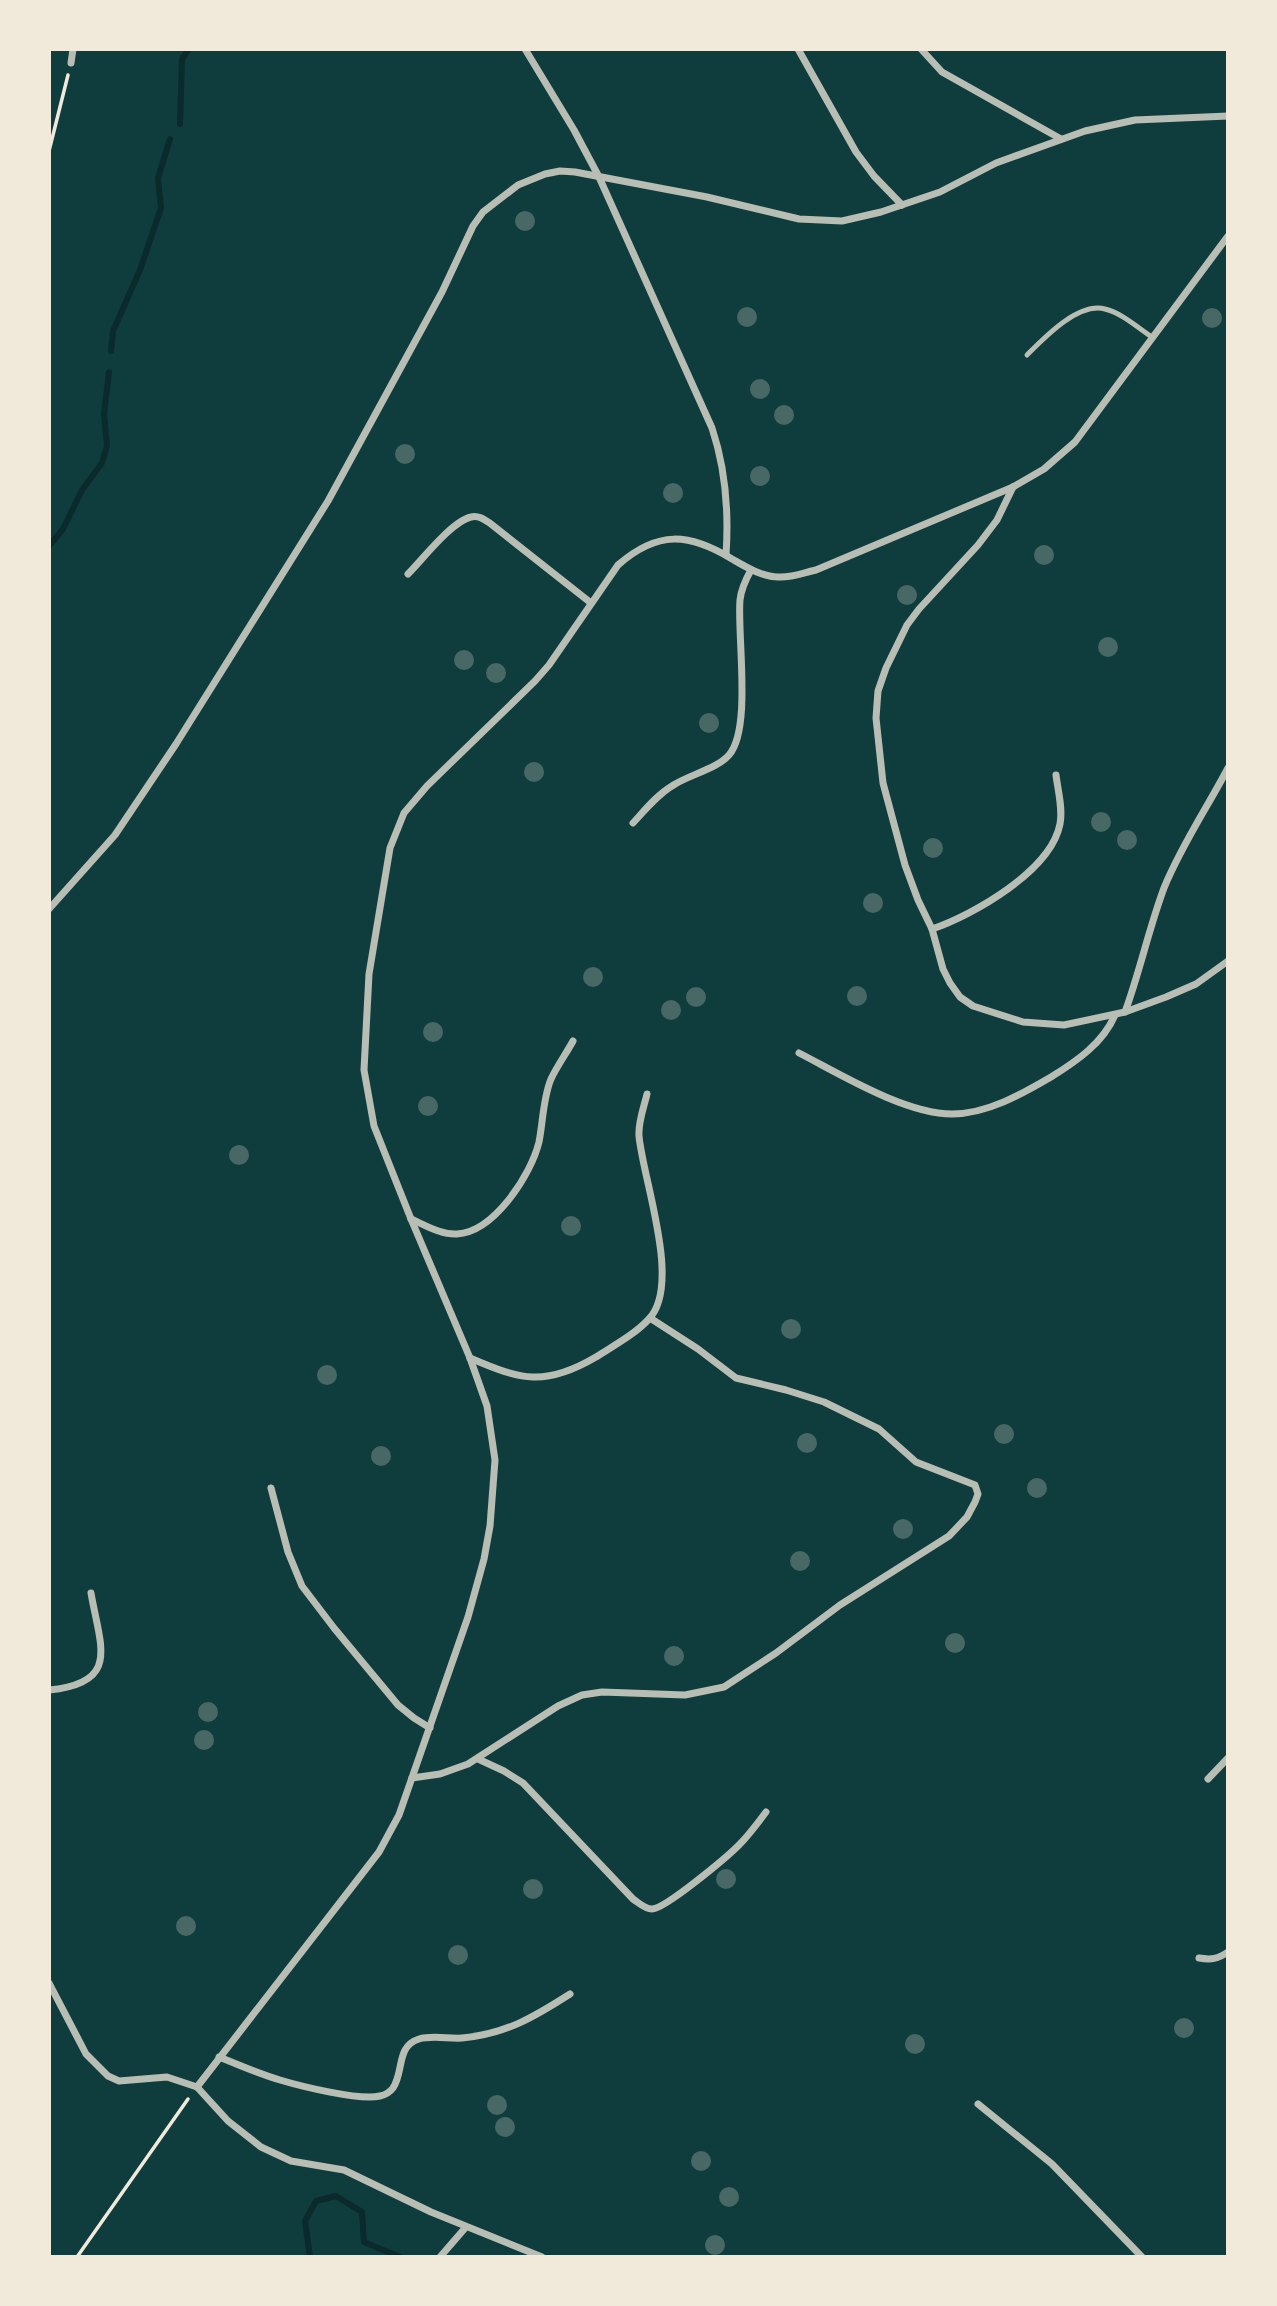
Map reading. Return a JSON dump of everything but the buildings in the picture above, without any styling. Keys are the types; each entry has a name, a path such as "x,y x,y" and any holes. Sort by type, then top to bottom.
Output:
{"street":[{"path":"71,63 73,49"},
{"path":"524,49 574,130 598,177 695,386 718,446 725,482 728,512 726,555"},
{"path":"798,49 856,152 874,176 902,205"},
{"path":"921,49 942,72 1061,139"},
{"path":"49,909 115,835 176,744 328,501 442,292 472,226 483,212 518,185 560,171 695,194 799,219 842,221 940,192 996,163 1085,131 1135,120 1228,116"},
{"path":"197,2087 379,1852 412,1779 468,1617 490,1526 495,1460 487,1406 470,1358 374,1126 365,1070 369,974 390,848 404,813 535,681 618,565 647,545 662,540 693,540 751,570 776,577 792,576 816,570 1013,487 1044,469 1075,442 1228,236"},
{"path":"1013,487 996,520 978,545 907,625 878,691 876,718 883,783 905,865 932,929 943,969 960,997 973,1006 1023,1022 1064,1025 1125,1012 1184,990 1228,961"},
{"path":"408,574 457,524 469,517 479,517 591,603"},
{"path":"633,823 671,786 720,762 734,748 741,718 740,598 751,570"},
{"path":"1125,1012 1138,978 1164,888 1228,768"},
{"path":"932,929 971,913 1010,888 1039,862 1060,824 1056,775"},
{"path":"799,1053 904,1104 952,1114 994,1105 1026,1091 1060,1071 1105,1035 1115,1014"},
{"path":"411,1219 455,1234 477,1228 495,1214 515,1192 533,1161 552,1078 573,1041"},
{"path":"470,1358 505,1373 523,1377 551,1377 580,1366 628,1336 650,1318 660,1295 661,1279 657,1230 639,1134 647,1094"},
{"path":"412,1779 448,1772 478,1759 558,1706 582,1695 602,1692 685,1695 724,1687 776,1653 840,1605 949,1536 967,1517 975,1502 978,1494 975,1485 916,1462 879,1429 824,1402 736,1378 650,1318"},
{"path":"271,1488 288,1552 302,1586 398,1704 430,1728"},
{"path":"49,1690 84,1682 94,1675 101,1665 91,1593"},
{"path":"1208,1779 1228,1758"},
{"path":"478,1759 504,1770 523,1783 634,1899 646,1908 652,1909 670,1901 727,1856 766,1812"},
{"path":"1199,1958 1210,1960 1228,1952"},
{"path":"49,1983 86,2054 108,2076 119,2081 167,2077 197,2087 228,2121 261,2147 291,2161 344,2170 430,2212 542,2257"},
{"path":"219,2057 280,2080 360,2097 380,2096 391,2091 397,2082 403,2054 411,2043 421,2038 460,2038 512,2028 570,1994"},
{"path":"978,2104 1052,2164 1142,2257"},
{"path":"440,2257 450,2249 466,2227"}],"lane":[{"path":"1027,355 1048,335 1077,314 1089,309 1102,308 1114,312 1152,337"}],"path":[{"path":"49,151 71,63"},
{"path":"77,2257 197,2087"}],"waterway":[{"path":"180,124 182,59 189,49"},
{"path":"111,351 113,331 140,270 161,208 158,178 170,139"},
{"path":"49,546 63,529 82,490 102,463 107,446 104,414 109,372"},
{"path":"310,2257 305,2221 316,2201 336,2196 362,2212 364,2242 400,2257"}]}
